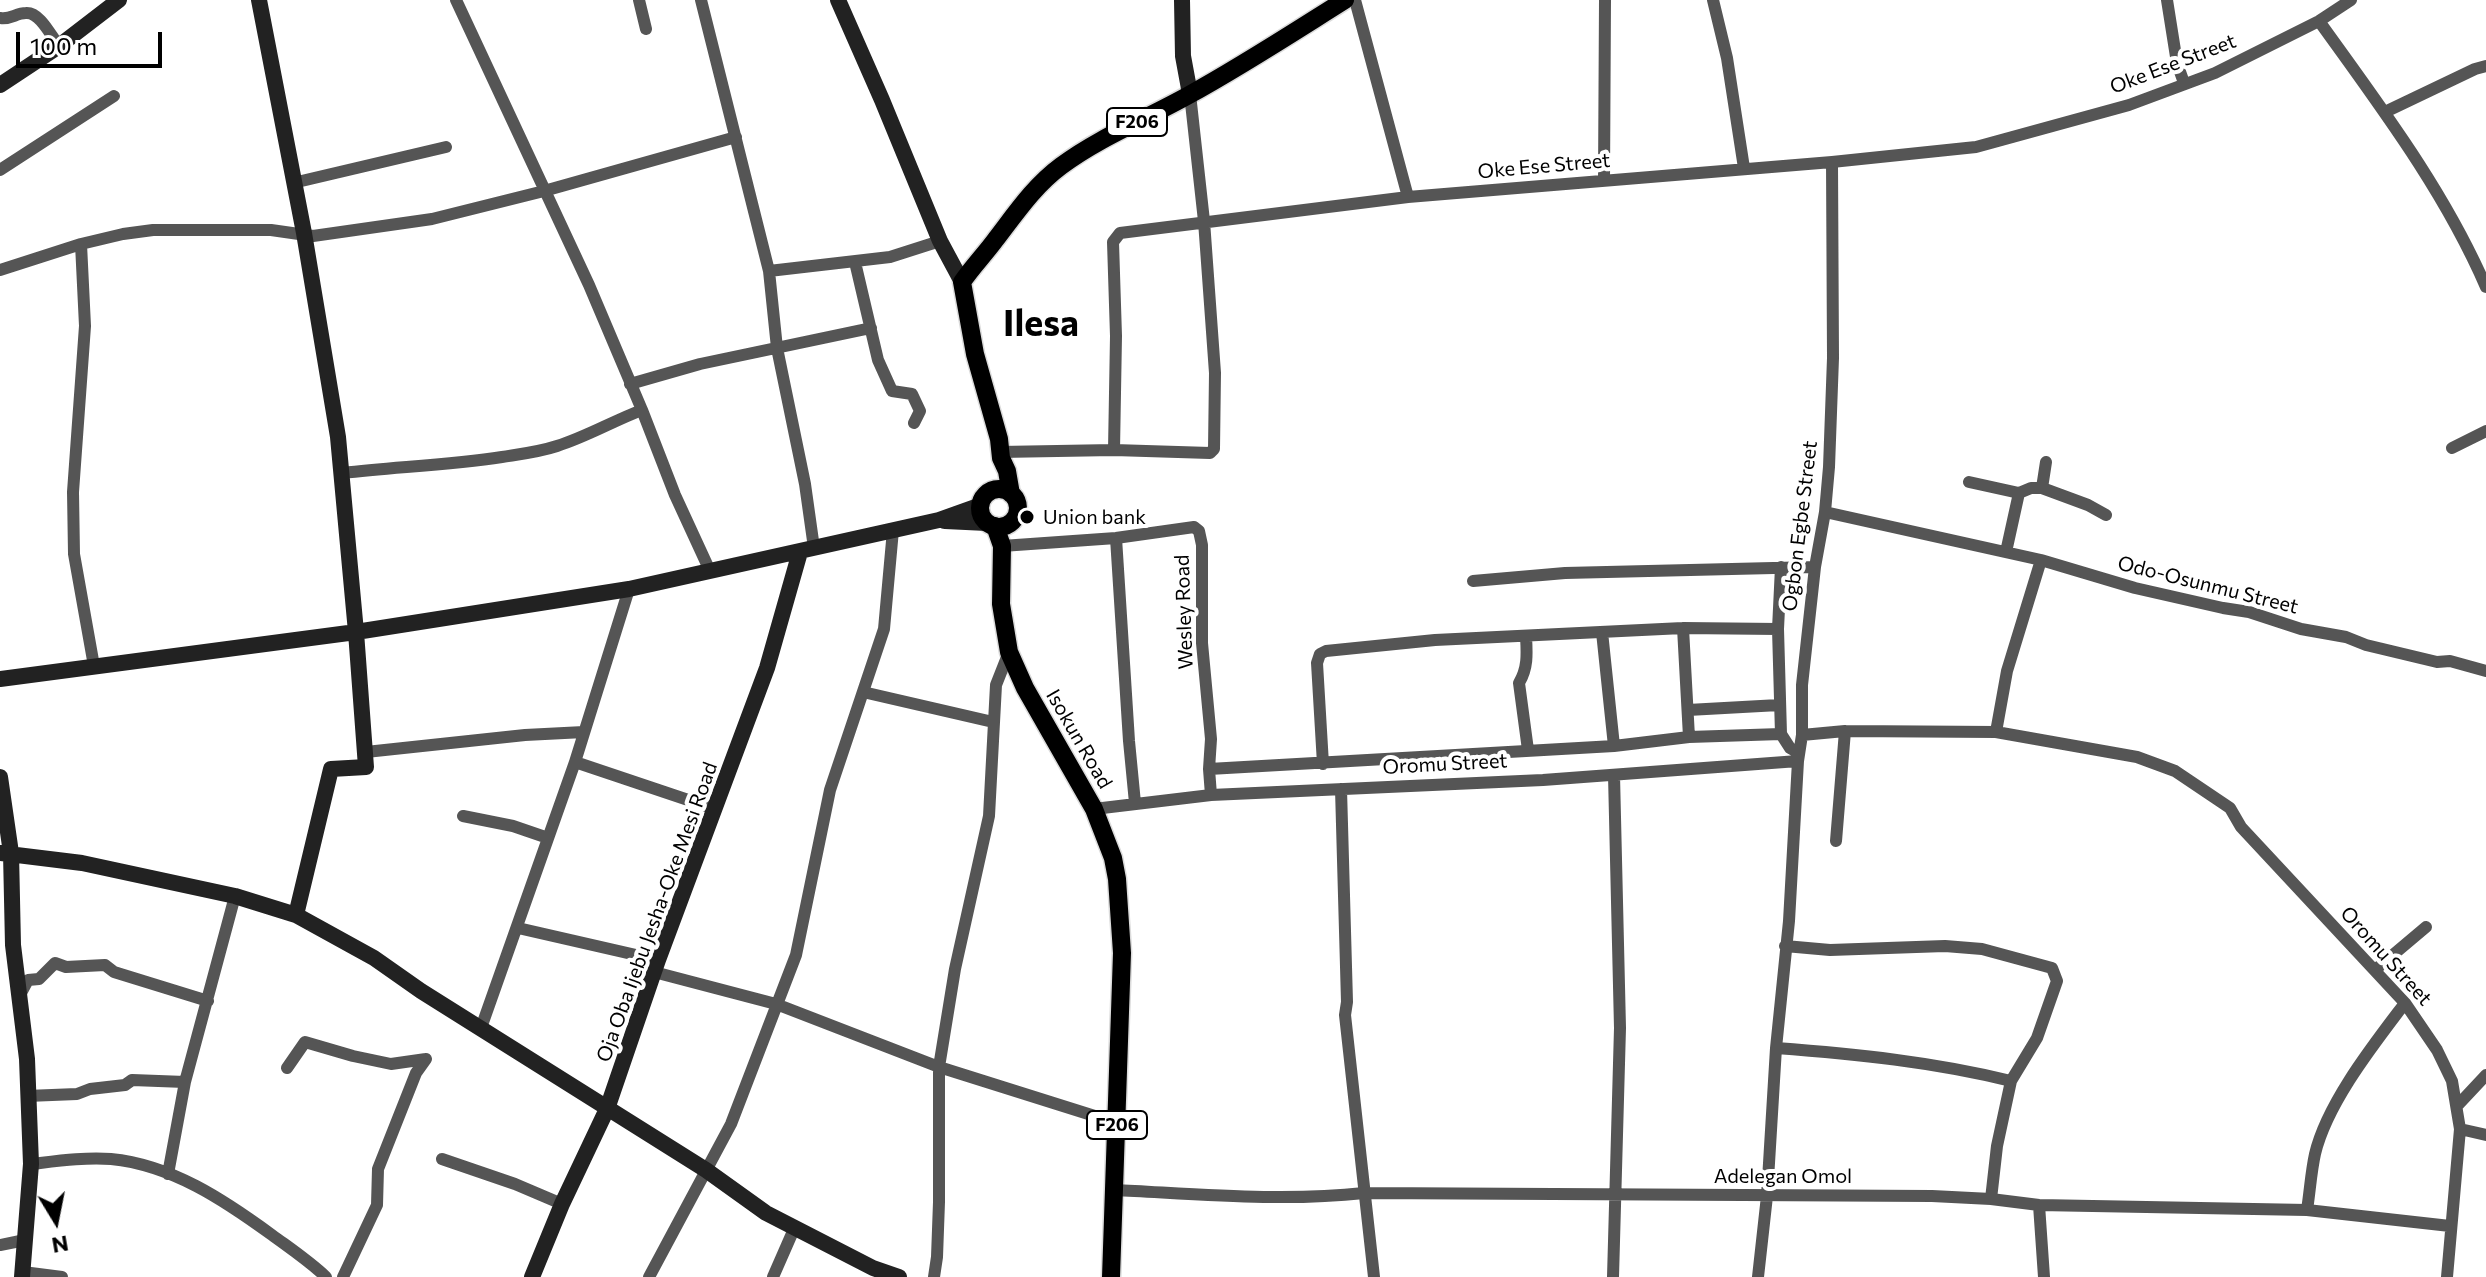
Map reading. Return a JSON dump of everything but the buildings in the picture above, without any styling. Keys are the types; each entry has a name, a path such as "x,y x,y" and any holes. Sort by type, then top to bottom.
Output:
{"main road":[{"name":"F206","path":"993,513 1018,512 1018,505 1011,494 975,354 962,282 977,260 1034,190 1054,172 1114,133 1190,94 1345,0"},
{"name":"F206","path":"1001,455 993,513 1002,546"},
{"path":"993,513 999,489 1011,494"},
{"name":"Isokun Road","path":"1002,546 1001,604 1009,652 1025,688 1094,809 1113,858 1122,953 1117,1123"},
{"name":"F206","path":"1111,1277 1117,1123"}],"street":[{"path":"0,85 59,46 119,0"},
{"path":"259,0 304,233 343,473 366,752 366,767 331,769 296,915"},
{"path":"456,0 589,285 675,495 710,571"},
{"path":"639,0 646,29"},
{"path":"701,0 769,271 777,348 805,484 807,550"},
{"path":"838,0 940,241 962,282"},
{"path":"1001,455 1114,450 1210,453 1216,445 1215,373 1204,221 1183,56 1182,0"},
{"path":"1355,0 1408,197"},
{"path":"1604,181 1605,0"},
{"path":"1713,0 1727,58 1744,168"},
{"path":"2167,0 2177,63 2184,83"},
{"name":"Oke Ese Street","path":"1114,450 1116,336 1113,242 1120,233 1408,197 1976,147 2129,105 2215,73 2319,21 2351,0"},
{"path":"0,18 10,19 26,13 37,17 59,46"},
{"path":"2319,21 2385,112 2480,258 2486,287"},
{"path":"2385,112 2486,66"},
{"path":"0,170 114,96"},
{"path":"0,270 81,244 153,230 261,230 313,236 432,219 736,137"},
{"path":"293,183 446,147"},
{"name":"Ogbon Egbe Street","path":"1785,946 1802,735 1802,685 1829,467 1833,358 1832,162"},
{"path":"769,271 890,257 940,241"},
{"path":"81,244 84,333 73,492 74,554 94,666"},
{"path":"855,262 878,360 887,385 892,391 912,394 920,411 914,423"},
{"path":"630,384 700,364 871,328"},
{"path":"343,473 449,465 536,452 578,438 642,410"},
{"path":"2452,448 2486,431"},
{"path":"2042,488 2046,462"},
{"path":"1969,482 2019,493 2042,488 2106,515"},
{"path":"2006,552 2019,493"},
{"name":"Odo-Osunmu Street","path":"1825,512 2041,560 2135,588 2249,612 2301,629 2486,671"},
{"path":"0,679 356,632 629,589 939,520 993,513"},
{"name":"Wesley Road","path":"1002,546 1116,538 1194,527 1199,531 1202,545 1202,643 1211,739 1211,795"},
{"path":"649,1277 731,1124 796,955 830,790 884,629 893,530"},
{"path":"1116,538 1135,803"},
{"name":"Oja Oba Ijebu Jesha-Oke Mesi Road","path":"532,1277 607,1109 807,550"},
{"path":"1802,735 1845,731 1996,732 2007,671 2041,560"},
{"path":"1781,567 1778,629 1781,734 1799,757"},
{"path":"1473,581 1565,573 1815,567"},
{"path":"481,1028 575,762 629,589"},
{"path":"1323,764 1317,663 1320,654 1326,651 1378,644 1683,628 1778,629"},
{"path":"1683,628 1689,737"},
{"path":"1602,632 1614,746"},
{"path":"1526,636 1528,660 1519,683 1528,750"},
{"path":"934,1277 939,1202 939,1067 955,969 989,816 996,685 1009,652"},
{"path":"863,692 993,722"},
{"path":"1688,710 1779,705"},
{"path":"1836,841 1845,731"},
{"path":"366,752 525,735 584,732"},
{"name":"Oromu Street","path":"1996,732 2154,761 2175,771 2230,808 2241,827 2405,1003 2437,1050 2452,1081 2457,1106 2460,1129 2447,1277"},
{"path":"1209,769 1614,746 1689,737 1781,734"},
{"name":"Oromu Street","path":"1094,809 1211,795 1614,775 1799,757"},
{"path":"575,762 715,809"},
{"path":"1613,1277 1620,1028 1614,775"},
{"path":"0,777 13,945 27,1059 31,1164 22,1274 62,1277"},
{"path":"1341,789 1346,1008 1374,1277"},
{"path":"463,816 513,826 548,838"},
{"path":"5,853 82,863 235,896 296,915 374,958 421,991 706,1170 766,1213 880,1271 899,1277"},
{"path":"168,1174 185,1082 235,896"},
{"path":"2375,970 2426,927"},
{"path":"518,928 656,966 776,1004 939,1067 1117,1123"},
{"path":"1758,1277 1785,946 1830,950 1945,946 1982,949 2052,968 2057,981 2037,1038 2011,1081 1997,1146 1991,1199"},
{"path":"20,995 28,980 39,979 55,963 66,967 105,965 114,972 208,1001"},
{"path":"2307,1210 2316,1152 2329,1121 2357,1069 2405,1003"},
{"path":"287,1068 305,1042 391,1064 426,1059 416,1073 378,1169 377,1205 343,1277"},
{"path":"1776,1048 1936,1064 2011,1081"},
{"path":"2457,1106 2486,1075"},
{"path":"27,1096 77,1094 90,1089 125,1085 132,1080 185,1082"},
{"path":"2460,1129 2486,1135"},
{"path":"31,1164 111,1159 168,1174 243,1212 307,1259 326,1277"},
{"path":"442,1159 562,1204"},
{"name":"Adelegan Omol","path":"1115,1190 1283,1198 1364,1193 1991,1199 2039,1205 2307,1210 2450,1226"},
{"path":"2039,1205 2044,1277"},
{"path":"773,1277 794,1229"},
{"path":"0,1245 25,1240"}],"place":[{"name":"Union bank","path":"1027,517"}],"district":[{"name":"Ilesa","path":"1041,324"}]}
